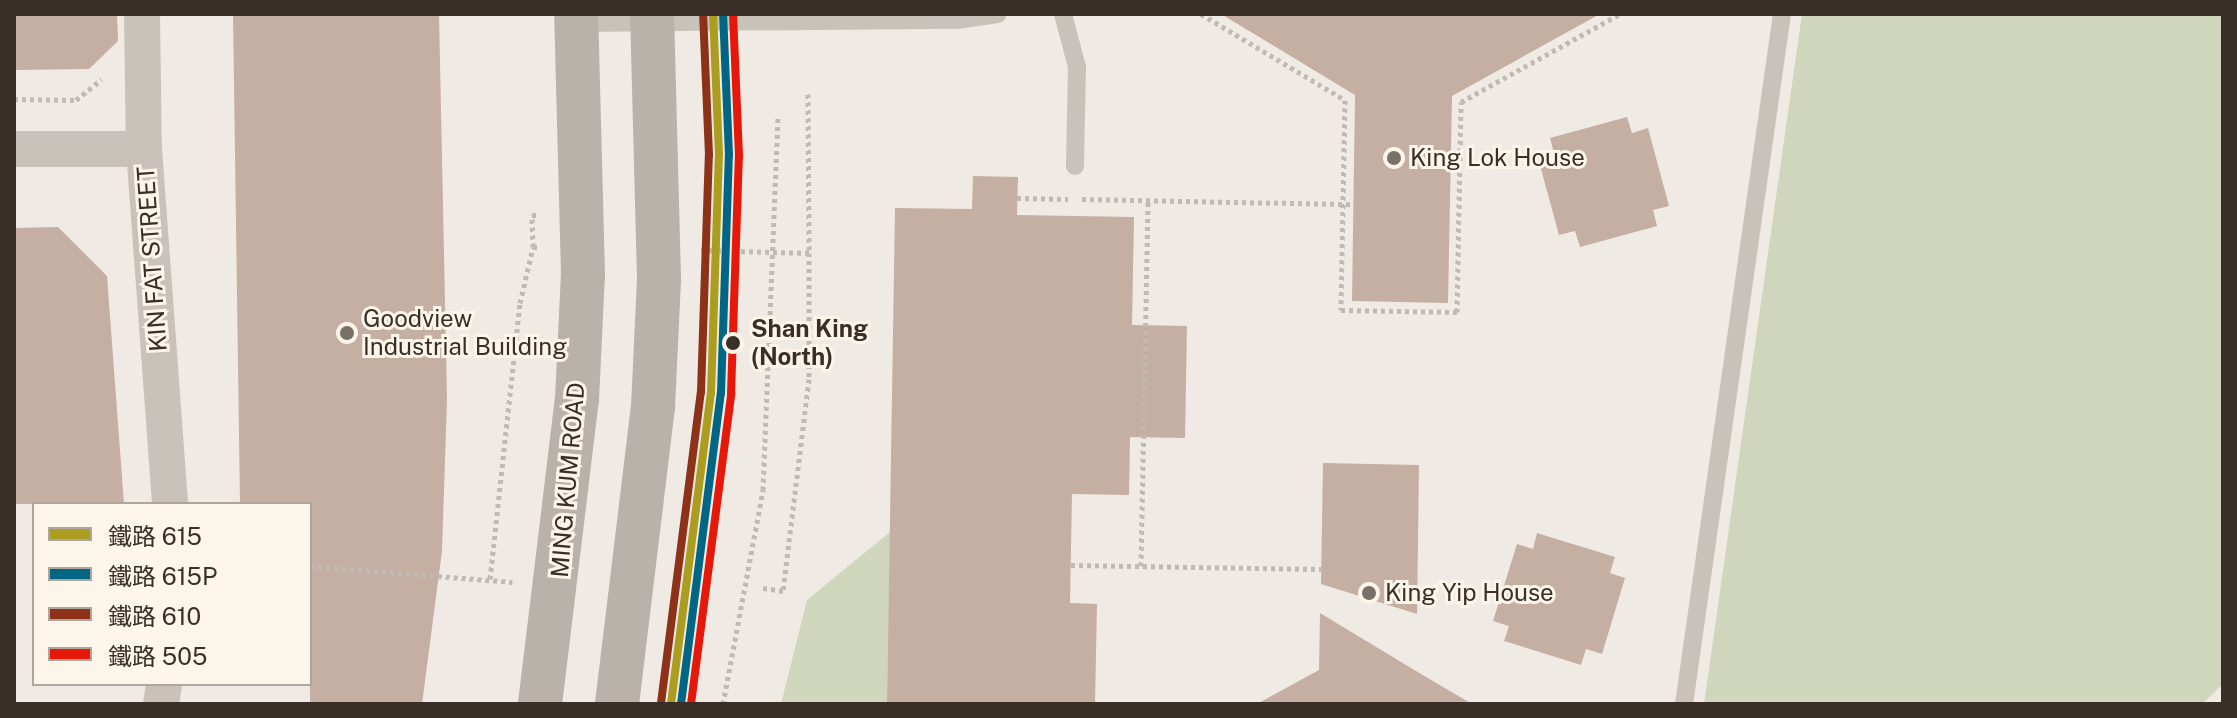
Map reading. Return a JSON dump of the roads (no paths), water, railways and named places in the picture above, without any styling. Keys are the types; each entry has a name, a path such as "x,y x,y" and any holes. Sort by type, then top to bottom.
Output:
{"main road":[{"path":"617,704 653,407 659,236 652,18"},
{"name":"MING KUM ROAD","path":"540,704 577,400 583,243 576,19"}],"street":[{"name":"KIN FAT STREET","path":"142,14 144,149 170,502"},
{"path":"14,149 144,149"}],"lane":[{"path":"576,19 957,20 998,14"},
{"path":"1063,14 1077,67 1075,166"},
{"path":"1684,704 1782,14"}],"rail line":[{"name":"610","path":"661,703 701,392 709,155 703,14"},
{"name":"615","path":"671,704 711,393 719,155 713,14"},
{"name":"615P","path":"681,704 721,393 729,155 723,14"},
{"name":"505","path":"691,704 731,394 739,156 733,14"}],"place":[{"name":"King Lok House","path":"1394,158"},
{"name":"Goodview Industrial Building","path":"347,333"},
{"name":"Shan King (North)","path":"733,343"},
{"name":"King Yip House","path":"1369,593"}]}
